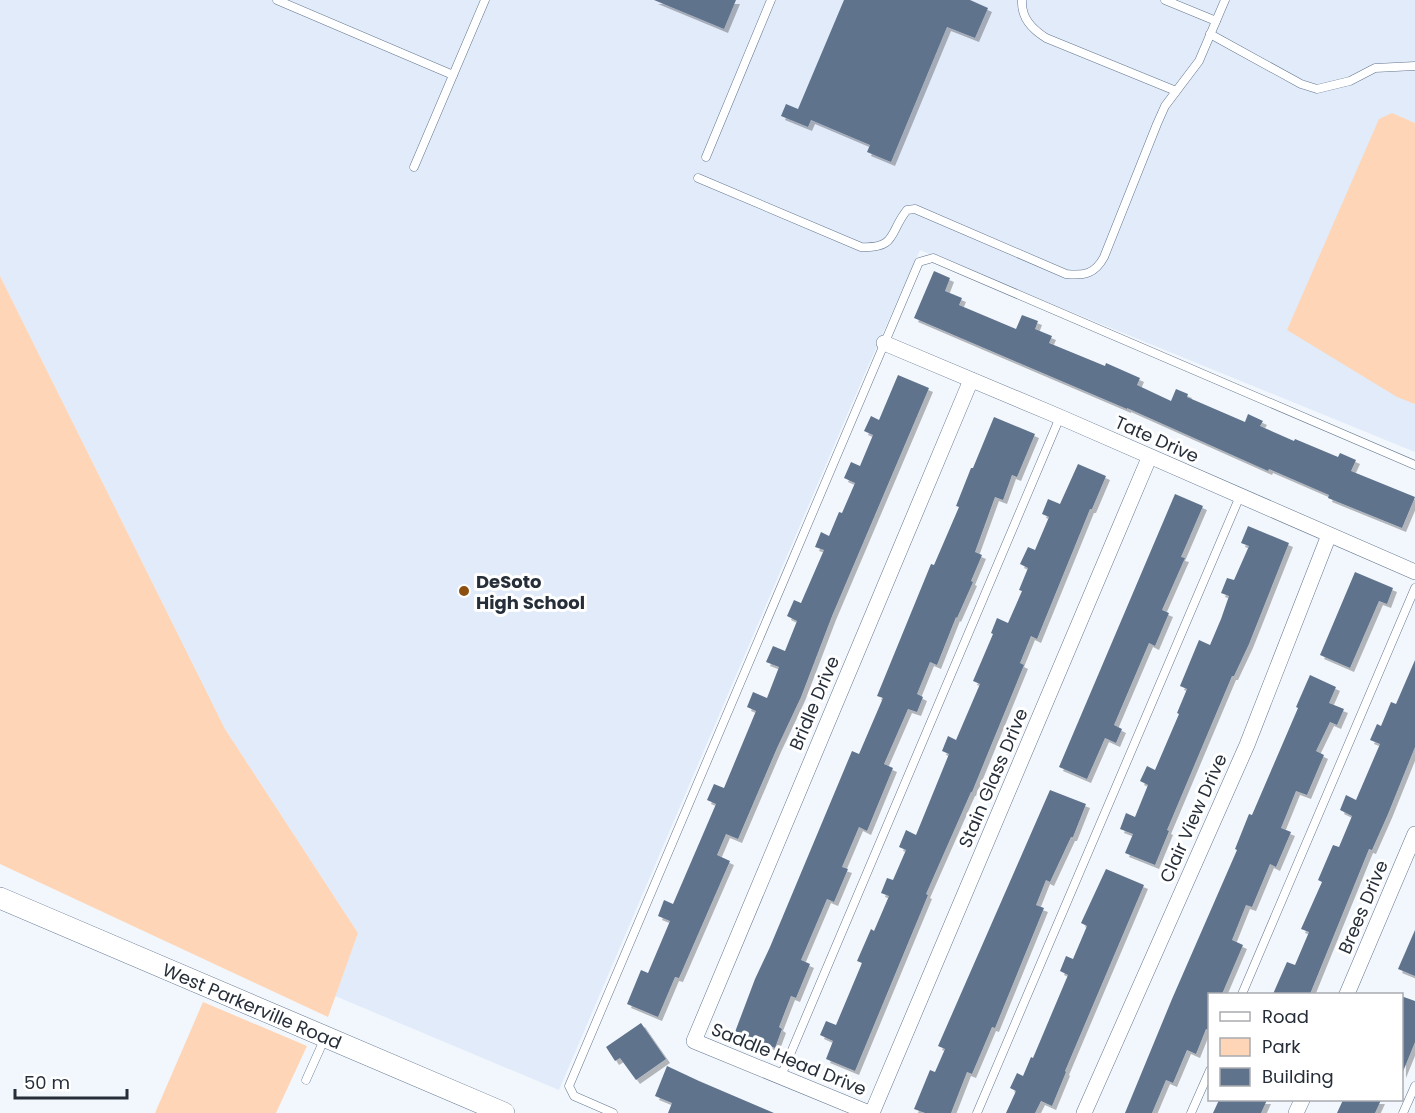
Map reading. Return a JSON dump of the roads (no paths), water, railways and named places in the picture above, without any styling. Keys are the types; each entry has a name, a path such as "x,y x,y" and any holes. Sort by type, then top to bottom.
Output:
{"main road":[{"name":"West Parkerville Road","path":"0,898 504,1113"}],"street":[{"name":"Tate Drive","path":"884,343 1415,572"},
{"name":"Bridle Drive","path":"693,1041 971,380"},
{"name":"Stain Glass Drive","path":"871,1113 1149,458"},
{"name":"Clair View Drive","path":"1084,1113 1247,745 1329,535"},
{"name":"Brees Drive","path":"1347,993 1415,834"},
{"name":"Saddle Head Drive","path":"693,1041 871,1113"}],"lane":[{"path":"277,0 453,75"},
{"path":"414,167 485,0"},
{"path":"706,157 771,0"},
{"path":"1022,0 1026,20 1035,31 1046,38 1176,91"},
{"path":"1165,0 1216,21"},
{"path":"698,178 861,247 875,248 885,244 893,236 907,210 915,209 1066,274 1083,275 1092,272 1098,268 1104,258 1157,124 1166,106 1199,61 1225,0"},
{"path":"1210,34 1301,84 1317,89 1350,81 1375,68 1415,66"},
{"path":"613,1113 574,1096 569,1086 919,262 933,258 1415,465"},
{"path":"781,1076 1060,417"},
{"path":"977,1113 1240,496"},
{"path":"1242,993 1415,588"},
{"path":"306,1080 325,1038"},
{"path":"1191,1113 1208,1072"},
{"path":"1403,1113 1415,1086"}],"place":[{"name":"DeSoto High School","path":"464,591"}]}
